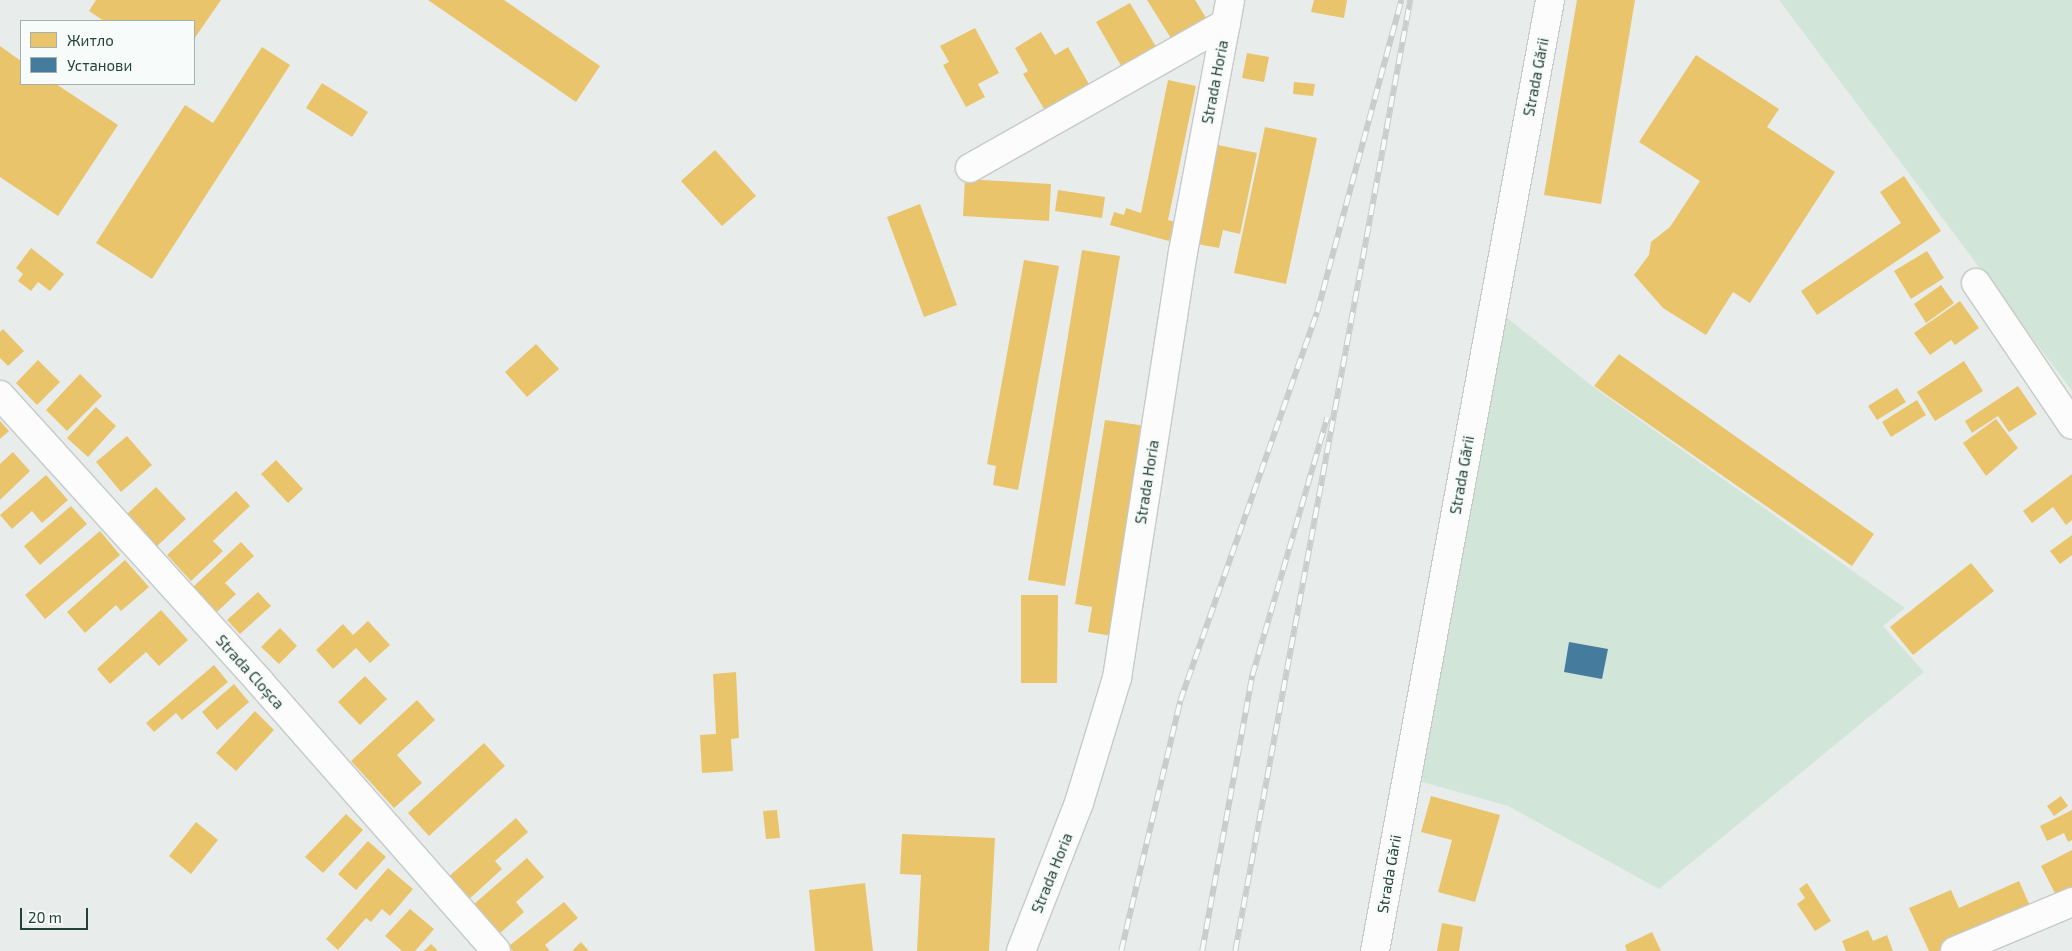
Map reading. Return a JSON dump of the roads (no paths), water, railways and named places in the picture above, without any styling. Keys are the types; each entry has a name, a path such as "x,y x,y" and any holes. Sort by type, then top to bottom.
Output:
{"street":[{"name":"Strada Gării","path":"1375,951 1550,0"},
{"path":"970,168 1228,11"},
{"name":"Strada Horia","path":"1021,951 1080,803 1117,678 1183,252 1228,11"},
{"path":"1976,283 2072,425"},
{"name":"Strada Cloșca","path":"0,395 259,681 496,951"},
{"path":"1955,951 2072,902"}],"railway":[{"path":"1121,951 1180,701 1317,312 1401,0"},
{"path":"1235,951 1410,0"},
{"path":"1202,951 1252,676 1327,418"}]}
